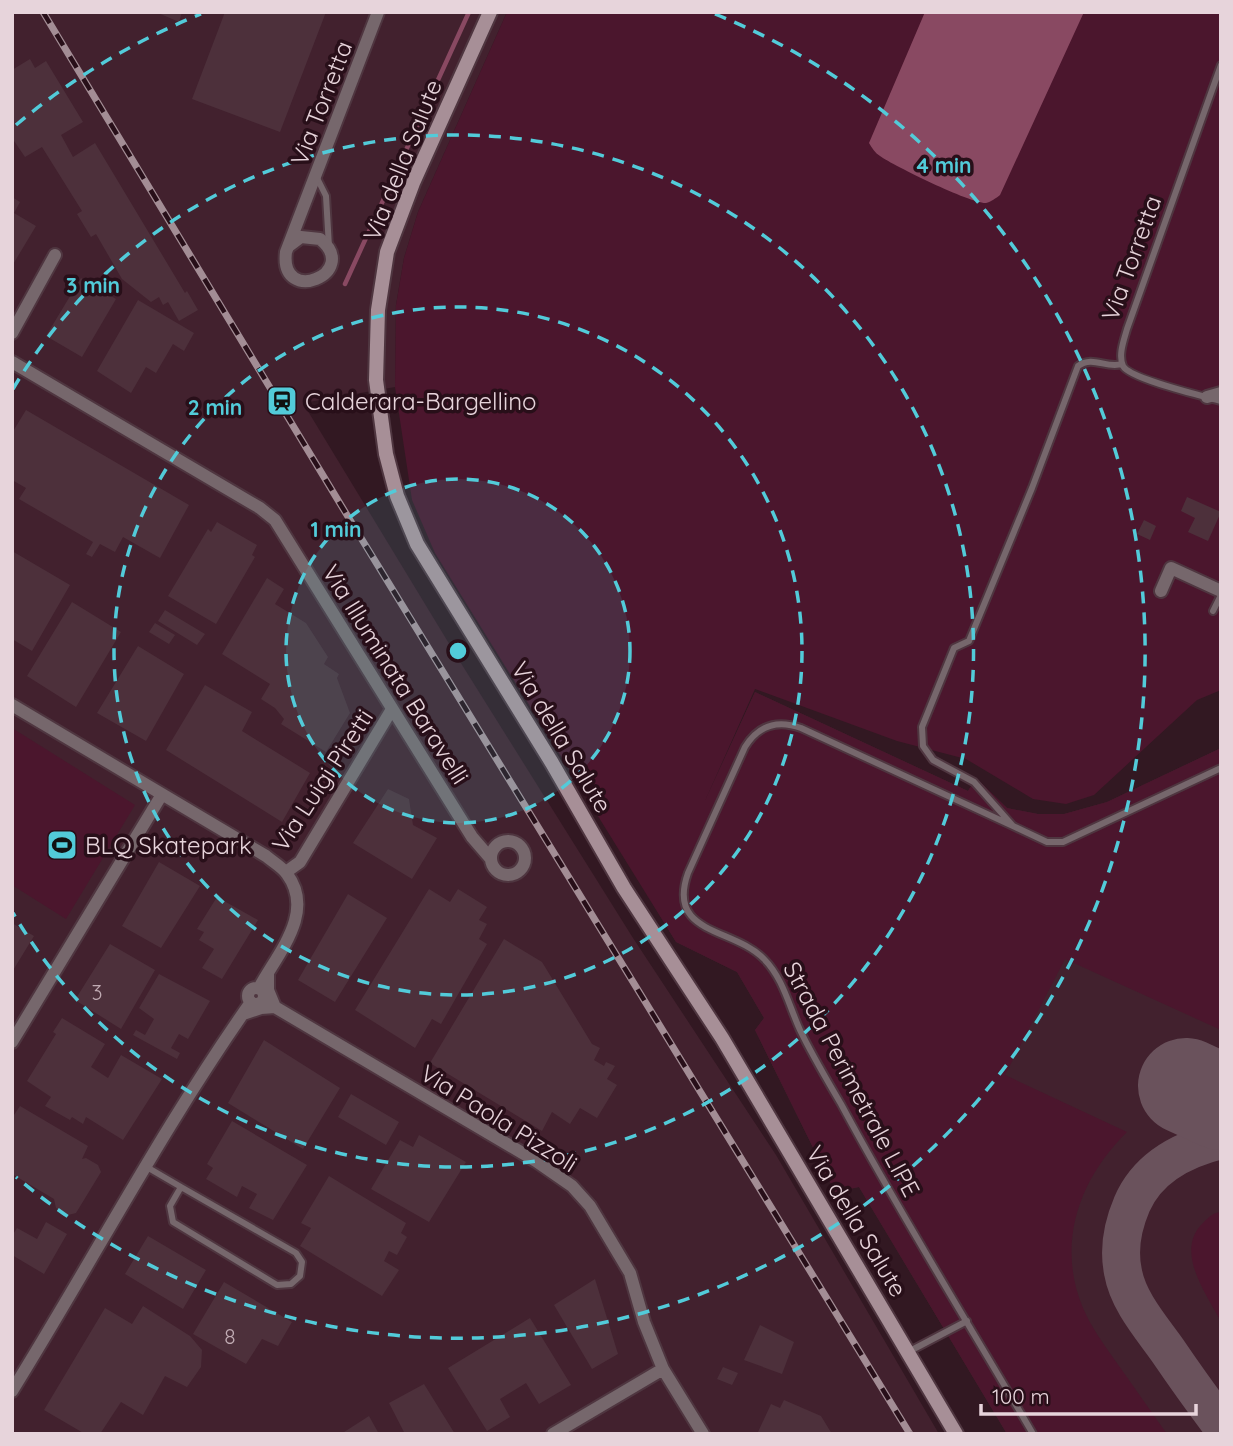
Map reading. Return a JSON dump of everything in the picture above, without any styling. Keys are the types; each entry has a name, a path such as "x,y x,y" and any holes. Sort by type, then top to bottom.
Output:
{"street":[{"name":"Via Torretta","path":"289,246 378,12"},
{"name":"Via della Salute","path":"490,12 413,183 387,252 378,310 376,380 386,454 397,496 417,544 552,763 624,888 722,1038 956,1434"},
{"path":"302,209 306,225 314,237 329,248 331,263 324,276 317,280 303,281 296,278 286,267 286,252 289,246 301,237 314,237"},
{"path":"12,333 55,255"},
{"name":"Via Illuminata Baravelli","path":"12,362 260,508 275,520 472,837 491,859"},
{"path":"1207,397 1221,393"},
{"path":"1161,591 1171,568 1221,593"},
{"path":"12,705 266,856 286,872 298,897 296,925 269,969 258,997 243,1014 145,1166 79,1282 12,1391"},
{"name":"Via Luigi Piretti","path":"286,872 300,862 392,709"},
{"path":"12,1042 161,796"},
{"path":"243,1014 275,1007 268,990 269,969"},
{"name":"Via Paola Pizzoli","path":"258,997 536,1161 572,1186 590,1206 630,1273 644,1322 663,1369 703,1434"},
{"path":"554,1434 663,1369"}],"lane":[{"name":"Via Torretta","path":"1122,364 1121,354 1127,329 1221,65"},
{"path":"315,175 327,195 329,248"},
{"path":"1221,401 1141,378 1126,371 1122,364 1115,366 1092,360 1078,366 1032,488 969,641 954,648 922,727 923,746 933,760 974,782 1013,826 1047,842 1063,842 1221,768"},
{"path":"1213,611 1221,593"},
{"name":"Strada Perimetrale LIPE","path":"1013,826 801,728 790,724 772,724 757,732 745,747 688,873 683,891 685,906 692,919 755,951 771,967 805,1038 856,1132 1033,1434"},
{"path":"145,1166 296,1253 302,1262 300,1276 291,1284 277,1285 173,1222 170,1206 181,1187"},
{"path":"908,1352 967,1321"}],"shaded area":[{"path":"12,12 507,12 418,212 404,258 396,305 395,387 303,403 459,660 633,938 776,1155 939,1434 12,1434"},
{"path":"507,12 1221,12 1221,690 1197,700 1094,795 1066,804 1033,799 966,759 897,741 755,689 704,803 755,692 968,791 976,778 1007,808 1038,814 1064,814 1107,802 1221,748 1221,1030 1065,959 1005,1075 1127,1132 1096,1170 1077,1214 1072,1237 1075,1284 1090,1322 1167,1434 1007,1434 859,1187 835,1192 755,1030 764,1018 737,972 676,942 435,553 412,500 395,387 396,305 404,258 418,212"},
{"path":"925,12 1084,12 1000,195 986,203 916,176 878,155 869,143"},
{"path":"755,692 968,791 976,778 1007,808 1038,814 1064,814 1107,802 1221,748 1221,1434 1007,1434 859,1187 835,1192 755,1030 764,1018 737,972 676,942 656,909"},
{"name":"BLQ Skatepark","path":"12,728 135,805 66,919 12,885"},
{"path":"1221,1212 1221,1322 1201,1285 1192,1259 1191,1246 1203,1223 1213,1214"}],"building":[{"path":"156,12 182,12 179,22"},
{"path":"225,12 326,12 280,132 192,99"},
{"path":"30,59 35,68 46,61 83,122 61,135 73,157 95,143 185,293 187,291 198,310 179,321 168,302 163,305 159,297 151,302 122,279 96,234 91,237 77,214 82,211 42,147 25,157 12,138 12,70"},
{"path":"12,197 20,202 14,213 36,226 12,266"},
{"path":"81,278 116,299 82,357 46,336"},
{"path":"138,300 194,333 184,351 173,344 156,373 146,367 131,393 97,371"},
{"path":"26,410 189,505 160,558 123,537 115,552 100,544 92,557 86,554 93,542 19,499 26,488 12,480 12,433"},
{"path":"1187,497 1221,512 1208,541 1188,532 1195,518 1181,511"},
{"path":"1144,520 1156,526 1150,540 1137,534"},
{"path":"217,522 257,545 252,555 255,557 216,624 168,596 208,529 211,532"},
{"path":"12,551 70,585 32,651 12,639"},
{"path":"267,578 284,589 275,604 306,623 328,657 324,664 339,674 337,678 350,713 326,752 281,724 284,719 275,708 261,699 270,684 222,654"},
{"path":"72,602 121,632 76,707 27,676"},
{"path":"165,610 205,634 197,645 158,621"},
{"path":"155,623 175,635 169,644 149,632"},
{"path":"138,646 184,674 146,741 97,713"},
{"path":"205,685 252,712 242,731 310,773 282,822 166,750"},
{"path":"388,789 409,799 413,825 437,838 412,879 353,843"},
{"path":"159,862 200,886 161,948 122,926"},
{"path":"429,889 450,902 458,889 487,907 479,920 487,924 479,939 487,944 441,1024 432,1019 415,1048 355,1010"},
{"path":"348,894 387,918 335,1002 298,980"},
{"path":"217,897 258,920 222,979 202,968 214,949 199,940 204,932 197,929"},
{"path":"12,923 34,936 12,972"},
{"path":"504,939 542,962 592,1044 600,1048 594,1060 604,1066 606,1062 615,1066 607,1079 617,1085 597,1118 580,1108 570,1124 552,1112 542,1131 430,1063"},
{"path":"110,944 155,970 121,1029 75,1000"},
{"path":"159,974 210,1001 188,1039 179,1034 171,1048 180,1053 177,1059 133,1035 136,1030 145,1035 154,1019 139,1008"},
{"path":"62,1018 105,1044 91,1067 108,1078 121,1055 162,1079 123,1140 86,1117 83,1124 45,1106 51,1097 27,1081 56,1034 53,1032"},
{"path":"264,1040 340,1088 303,1149 228,1103"},
{"path":"351,1094 399,1122 386,1145 338,1117"},
{"path":"20,1106 88,1146 82,1159 86,1158 98,1165 101,1172 76,1213 68,1215 56,1208 54,1199 12,1174 12,1118"},
{"path":"232,1121 307,1165 273,1220 249,1208 257,1194 242,1186 237,1197 206,1179 213,1168 207,1164"},
{"path":"419,1135 466,1162 429,1222 371,1189 400,1140 413,1147"},
{"path":"329,1176 406,1223 401,1233 407,1237 397,1255 389,1251 384,1261 399,1270 382,1296 300,1246 311,1228 301,1223"},
{"path":"46,1222 67,1234 44,1274 12,1255 12,1236 17,1228 37,1239"},
{"path":"148,1236 206,1270 183,1309 125,1274"},
{"path":"595,1279 618,1354 592,1369 554,1305"},
{"path":"224,1282 292,1322 278,1346 262,1339 246,1364 193,1334"},
{"path":"143,1306 190,1336 202,1350 201,1367 187,1387 165,1376 143,1415 121,1402 100,1434 85,1434 44,1410 105,1308 132,1324"},
{"path":"530,1318 571,1385 539,1404 526,1383 500,1399 510,1417 487,1431 448,1368"},
{"path":"760,1325 794,1342 782,1374 744,1360"},
{"path":"723,1367 738,1373 732,1385 717,1379"},
{"path":"424,1384 455,1434 405,1434 389,1403"},
{"path":"784,1400 821,1416 832,1434 758,1432 771,1404 780,1408"},
{"path":"369,1416 379,1434 341,1434"}],"waterway":[{"path":"345,284 469,12"}],"taxiway":[{"path":"1221,1140 1181,1154 1147,1180 1129,1212 1122,1237 1121,1254 1126,1283 1135,1303 1221,1425"}],"runway":[{"path":"1186,1086 1221,1102"}],"railway":[{"path":"43,12 350,520 910,1434"}],"place":[{"name":"Calderara-Bargellino","path":"282,401"},
{"name":"BLQ Skatepark","path":"62,845"}]}
